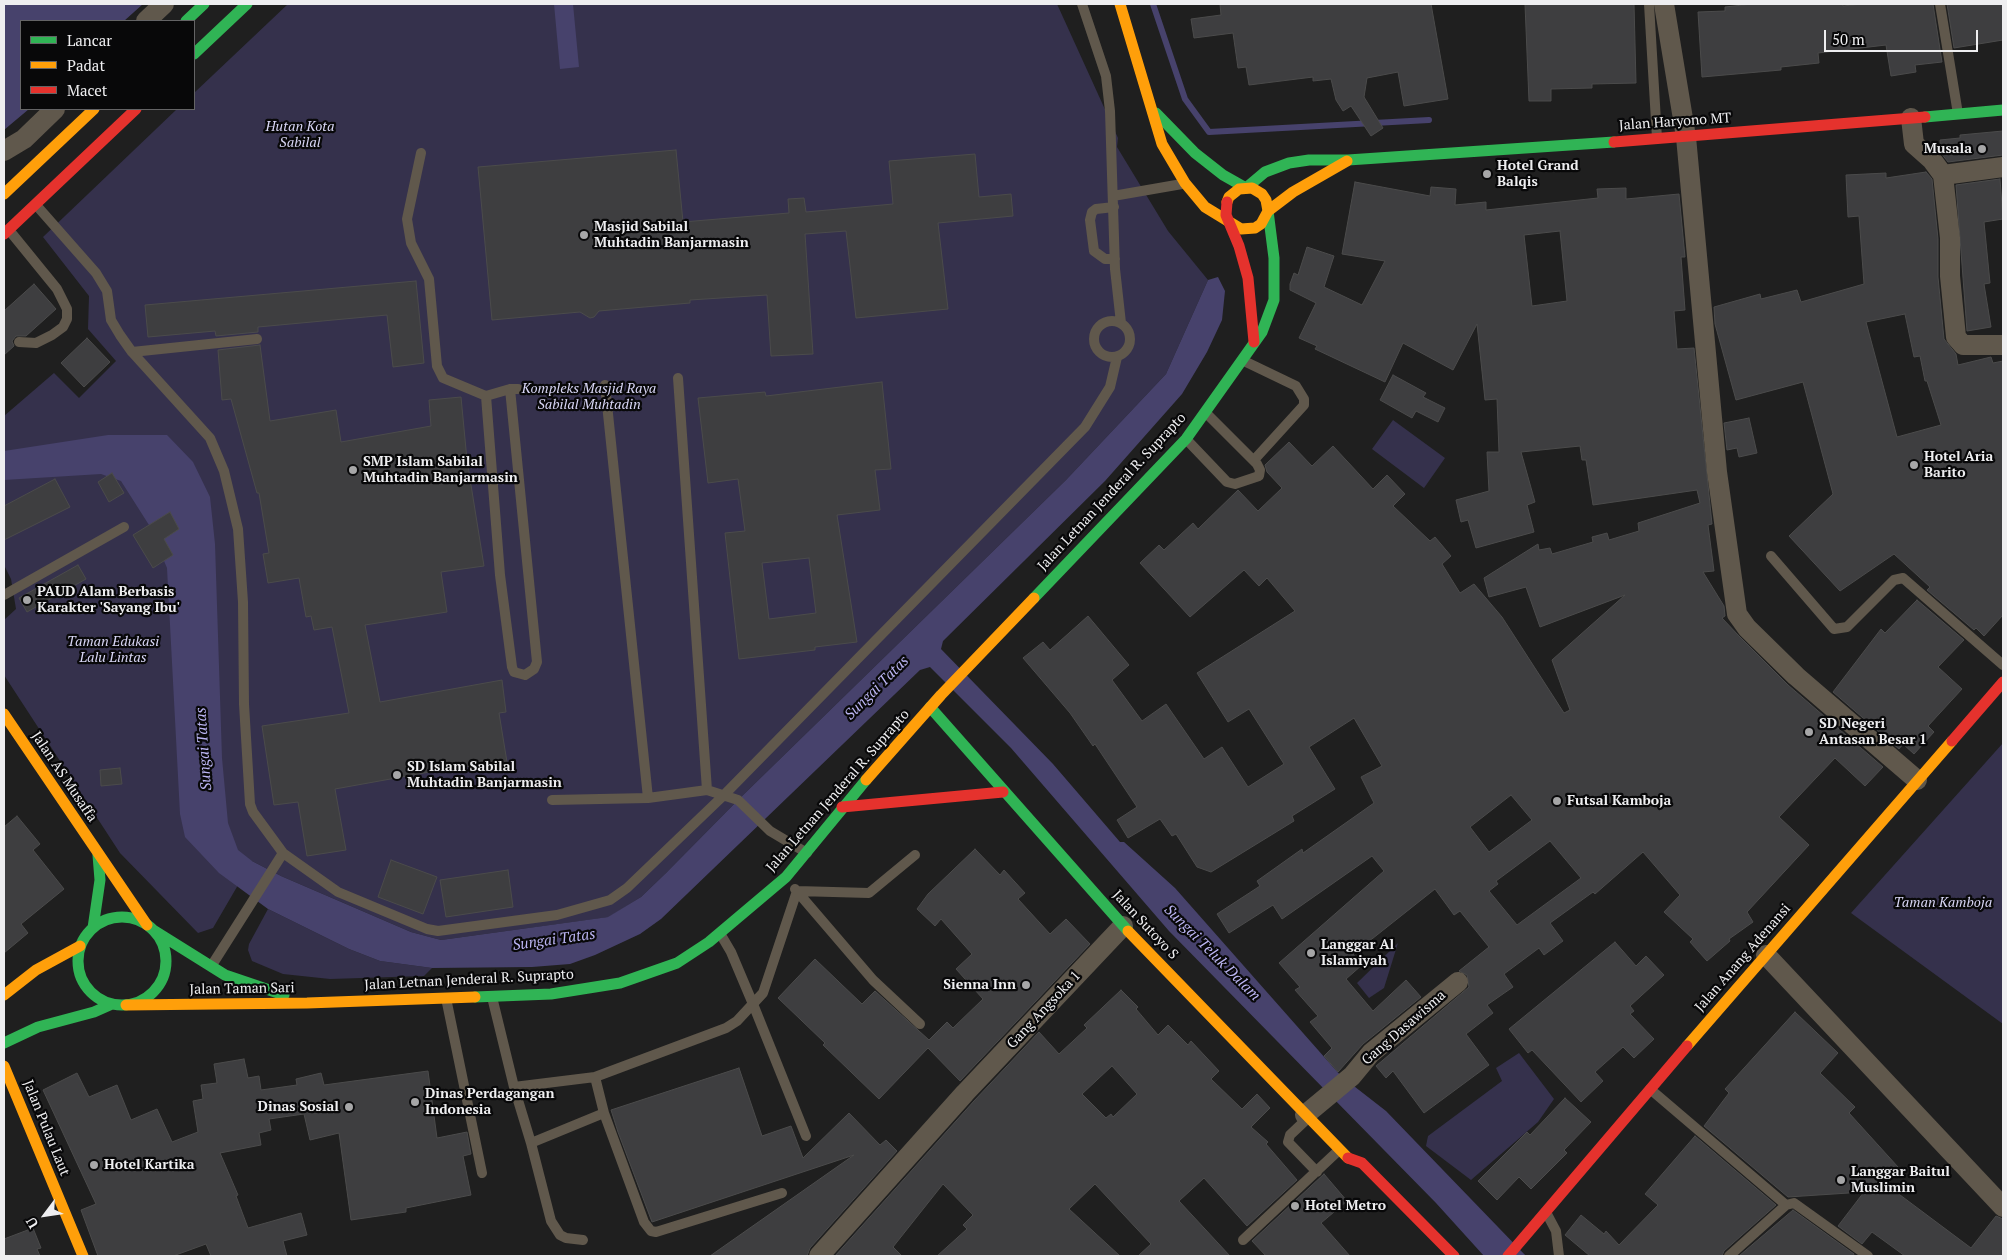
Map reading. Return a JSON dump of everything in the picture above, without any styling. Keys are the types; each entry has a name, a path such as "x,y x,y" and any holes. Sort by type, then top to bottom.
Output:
{"main road":[{"path":"187,20 204,4"},
{"path":"195,53 247,4"},
{"path":"1120,4 1150,106 1162,144 1186,183 1205,206 1241,229 1255,228 1266,219 1268,212 1262,194 1246,188 1223,175 1195,153 1150,106"},
{"path":"4,194 93,110"},
{"path":"6,232 135,110"},
{"name":"Jalan Haryono MT","path":"1246,188 1265,172 1289,163 1308,160 1348,160 1686,137 2003,110"},
{"name":"Jalan Haryono MT","path":"1268,212 1293,192 1348,160"},
{"path":"1246,188 1234,192 1226,202 1225,209 1248,278 1254,342"},
{"name":"Jalan Letnan Jenderal R. Suprapto","path":"307,1002 551,994 620,982 677,963 720,933 786,877 808,853 842,807 941,694 1186,438 1262,332 1274,300 1274,258 1268,212"},
{"name":"Jalan Anang Adenansi","path":"1508,1256 1527,1231 1650,1088 2003,682"},
{"name":"Jalan Sutoyo S","path":"930,707 1123,926 1342,1153 1362,1163 1454,1256"},
{"name":"Jalan AS Musaffa","path":"4,714 98,855 150,927"},
{"path":"842,807 1003,792"},
{"path":"93,928 100,880 98,855"},
{"path":"4,995 36,970 80,946 93,928 100,922 114,917 129,917 150,927 164,948 166,970 161,983 152,994 140,1002 126,1005 112,1004 99,999 88,990 80,976 78,961 80,946"},
{"name":"Jalan Taman Sari","path":"150,927 240,982 307,1002"},
{"name":"Jalan Taman Sari","path":"126,1005 307,1002"},
{"path":"4,1043 38,1027 94,1012 112,1004"},
{"name":"Jalan Pulau Laut","path":"4,1066 83,1256"},
{"name":"Jalan Sutoyo S","path":"1342,1153 1350,1174"}],"street":[{"path":"147,20 164,4"},
{"path":"1664,4 1686,137 1718,472 1737,614 1747,628 1796,676 1917,780"},
{"path":"4,151 24,139 54,110"},
{"path":"1911,118 1914,144 1932,160 1943,175 1950,238 1950,276 1956,337 1963,345 2003,345"},
{"path":"1943,175 2003,168"},
{"name":"Gang Angsoka 1","path":"819,1256 965,1093 1123,926"},
{"path":"1766,955 2003,1207"},
{"name":"Gang Dasawisma","path":"1307,1116 1352,1076 1371,1054 1458,982"}],"lane":[{"path":"1082,4 1106,76 1110,111 1115,259 1121,322 1129,332 1130,338 1127,350 1117,357 1111,357 1100,352 1094,342 1096,331 1103,323 1121,322"},
{"path":"1649,4 1657,139"},
{"path":"1940,4 1958,114"},
{"path":"421,153 407,219 412,243 429,279 437,366 443,378 486,396 514,389 537,662 534,669 525,674 514,672 512,667 500,575 486,396"},
{"path":"1113,196 1186,183"},
{"path":"36,204 96,273 107,291 111,320 132,352 210,438 224,471 238,529 250,804 261,824 283,853 352,899 427,929 438,931 557,915 610,900 627,888 663,856 723,796 1085,427 1110,387 1117,357"},
{"path":"1114,207 1096,209 1092,212 1090,220 1094,251 1105,259 1115,259"},
{"path":"6,232 51,281 67,309 67,319 63,327 52,335 36,343 19,342"},
{"path":"132,352 257,339"},
{"path":"1241,359 1296,386 1304,399 1304,405 1254,460"},
{"path":"678,378 707,790"},
{"path":"605,385 648,798"},
{"path":"1186,438 1223,478 1232,484 1259,476 1260,470 1254,460 1205,412"},
{"path":"4,595 124,527"},
{"path":"1771,556 1834,629 1846,627 1894,580 1903,578 2003,665"},
{"path":"552,800 648,798 707,790 738,800 762,825 808,853"},
{"path":"211,966 283,853"},
{"path":"797,891 869,893 915,855"},
{"path":"786,877 873,980 920,1024"},
{"path":"514,1086 595,1077 726,1028 737,1021 763,993 797,891"},
{"path":"720,933 732,952 806,1136"},
{"path":"492,996 514,1086 551,1221 560,1235 566,1238 582,1240"},
{"path":"446,997 482,1173"},
{"path":"595,1077 604,1113 644,1222 651,1231 656,1232 782,1193"},
{"path":"5,1102 12,1084"},
{"path":"1650,1088 1786,1205"},
{"path":"530,1143 604,1113"},
{"path":"1307,1116 1290,1135 1288,1142 1317,1172"},
{"path":"1243,1240 1317,1172 1342,1153"},
{"path":"1729,1256 1786,1205 1794,1203 1868,1256"},
{"path":"1545,1210 1556,1231 1559,1256"}],"green space":[{"name":"Kompleks Masjid Raya Sabilal Muhtadin","path":"288,4 1057,4 1118,138 1117,147 1168,231 1208,280 1166,374 1066,480 641,897 609,917 441,940 411,932 281,876 252,861 213,928 198,933 120,853 4,675 4,620 16,609 11,579 4,565 4,416 54,373 79,398 116,361 88,329 89,296 43,237 176,110 195,110 195,92"},
{"path":"1393,420 1445,458 1424,488 1372,449"},
{"name":"Taman Kamboja","path":"2003,743 2003,1024 1851,913"},
{"path":"268,909 349,949 380,961 432,968 424,976 330,979 283,974 252,961 248,950 249,944"},
{"path":"1398,943 1384,988 1369,998 1357,983"},
{"path":"1519,1053 1554,1099 1538,1122 1471,1180 1426,1146 1428,1136 1502,1081 1496,1068"}],"water":[{"path":"4,4 143,4 125,20 20,20 20,110 28,110 4,130"},
{"path":"554,4 573,4 579,67 560,69"},
{"path":"1218,277 1225,291 1222,320 1207,352 1182,394 1105,481 943,641 941,649 1053,764 1120,842 1124,842 1175,888 1341,1076 1386,1111 1526,1256 1484,1256 1436,1203 1169,931 1011,748 930,667 920,670 661,919 640,934 595,955 570,964 532,967 432,968 380,961 349,949 268,909 219,873 185,837 180,814 167,568 149,525 121,481 101,474 4,480 4,451 108,435 167,435 193,462 210,497 215,544 222,758 228,823 238,850 252,861 281,876 411,932 441,940 608,917 641,897 1066,480 1166,374 1208,280"}],"building":[{"path":"1220,4 1431,4 1448,99 1404,106 1398,72 1367,78 1364,97 1383,128 1371,136 1351,106 1343,111 1336,100 1331,79 1313,81 1313,77 1249,85 1246,67 1238,68 1233,33 1194,38 1191,19 1221,15"},
{"path":"1525,4 1634,4 1636,83 1592,84 1592,88 1551,89 1551,101 1529,101"},
{"path":"1752,4 1843,4 1843,6 1862,4 1933,4 1942,62 1915,65 1916,72 1891,76 1886,45 1818,53 1819,63 1781,67 1781,70 1702,77 1698,12 1725,11 1725,7"},
{"path":"1947,4 2003,4 2003,40 1954,48"},
{"name":"Musala","path":"2003,131 2003,155 1948,162 1941,153 1940,140 1960,138 1960,135"},
{"path":"676,150 683,222 789,213 788,199 804,198 806,212 893,204 889,161 975,154 979,197 1011,194 1013,216 938,223 948,309 856,318 846,231 805,234 813,354 771,356 767,295 690,300 690,303 599,311 594,317 590,318 580,312 492,320 478,167"},
{"name":"Hotel Aria Barito","path":"1926,172 1932,179 1944,339 1956,354 1958,365 1991,357 1993,363 2003,361 2003,615 1984,636 1976,628 1974,630 1927,590 1930,587 1894,554 1840,591 1789,536 1833,494 1803,382 1736,400 1715,324 1714,307 1760,294 1761,299 1797,290 1801,302 1864,284 1859,216 1848,217 1846,175 1886,173 1886,178","holes":["1905,314 1914,357 1920,356 1925,381 1927,381 1941,425 1897,437 1866,322"]},
{"path":"2000,179 2003,219 1984,222 1990,283 1984,284 1991,327 1967,331 1956,185"},
{"path":"1355,182 1430,196 1431,187 1456,189 1455,205 1486,202 1486,210 1598,198 1597,189 1626,188 1626,199 1679,194 1685,257 1681,257 1685,310 1674,311 1677,349 1694,348 1712,524 1708,525 1714,571 1703,572 1724,606 1725,616 1722,618 1788,685 1883,767 1865,786 1835,758 1779,817 1809,845 1747,912 1753,922 1729,939 1730,941 1707,961 1690,942 1693,939 1664,912 1680,895 1643,852 1595,894 1593,892 1550,923 1563,941 1544,955 1539,948 1504,974 1513,987 1487,1005 1493,1013 1466,1034 1489,1065 1424,1113 1393,1071 1386,1078 1376,1066 1469,987 1467,975 1459,971 1489,947 1460,911 1454,915 1435,889 1353,954 1362,965 1346,979 1373,1011 1406,980 1421,997 1363,1044 1338,1072 1324,1056 1332,1048 1310,1022 1318,1016 1295,990 1300,987 1279,963 1384,871 1372,856 1282,919 1273,905 1229,933 1217,914 1260,886 1257,881 1302,849 1303,853 1374,803 1361,777 1382,766 1354,718 1309,747 1335,789 1292,816 1294,821 1211,872 1197,867 1176,834 1172,836 1160,819 1128,838 1117,820 1137,807 1095,744 1093,746 1070,713 1023,658 1043,642 1050,650 1088,616 1129,665 1112,680 1142,721 1166,704 1204,759 1222,747 1248,787 1284,764 1249,709 1228,722 1197,673 1295,611 1267,578 1259,586 1244,570 1190,617 1140,563 1159,545 1164,550 1193,523 1198,529 1238,490 1258,511 1282,488 1267,472 1265,465 1289,442 1312,466 1333,446 1373,489 1387,475 1405,494 1393,506 1430,541 1435,537 1451,556 1442,564 1460,593 1474,584 1502,617 1564,713 1570,710 1552,660 1625,595 1540,627 1526,587 1489,597 1484,578 1538,544 1539,550 1550,548 1552,554 1593,542 1592,537 1607,533 1609,540 1639,531 1638,523 1700,503 1697,490 1593,505 1586,460 1582,460 1580,446 1521,452 1535,502 1527,505 1534,532 1476,548 1468,520 1461,522 1456,500 1489,491 1487,452 1499,452 1497,399 1485,400 1477,324 1453,370 1403,343 1385,382 1315,349 1317,346 1299,338 1316,303 1290,290 1294,273 1298,275 1307,247 1334,256 1324,287 1362,305 1385,261 1342,254","holes":["1560,231 1567,301 1532,306 1524,235","1511,795 1532,820 1489,852 1470,827","1550,841 1581,878 1517,925 1489,891 1498,884 1496,881"]},
{"path":"416,281 424,363 393,367 387,315 258,327 258,332 216,336 215,331 148,337 145,305"},
{"path":"34,284 56,309 26,336 16,336 12,341 14,346 4,355 4,311"},
{"path":"87,338 110,362 84,387 61,363"},
{"path":"260,345 270,421 336,410 341,442 431,426 429,400 461,397 467,460 484,566 441,572 447,612 365,625 380,702 502,680 506,712 499,713 507,762 446,769 335,789 346,850 307,856 298,802 274,805 262,726 349,713 332,627 314,630 311,616 306,617 299,578 268,583 263,554 269,553 259,493 257,493 231,399 222,400 218,350"},
{"path":"1393,375 1426,393 1423,397 1445,408 1438,422 1416,411 1412,418 1380,400"},
{"path":"882,382 891,469 875,470 880,510 837,515 857,642 815,647 815,650 739,659 725,533 745,531 738,479 708,483 698,398 765,392 766,396","holes":["809,558 816,613 769,619 762,563"]},
{"path":"1749,418 1757,453 1739,457 1737,448 1727,450 1724,423"},
{"path":"112,473 124,493 109,502 98,482"},
{"path":"55,479 70,507 4,540 4,506"},
{"path":"170,512 179,529 164,539 173,555 153,568 133,535"},
{"path":"78,565 86,579 27,612 19,598"},
{"path":"1917,600 1964,640 1938,667 1962,689 1928,726 1934,732 1914,754 1903,744 1899,749 1833,692 1881,629 1885,633"},
{"path":"120,768 122,784 101,786 100,770"},
{"path":"17,816 40,844 33,850 64,889 21,924 28,933 4,953 4,827"},
{"path":"975,849 1000,875 1004,870 1025,893 1018,899 1050,934 1066,919 1090,944 960,1081 928,1048 879,1099 778,998 815,959 862,1004 875,991 929,1040 947,1022 953,1028 983,999 956,969 972,954 941,919 935,926 917,909 928,894"},
{"path":"391,860 437,877 423,914 378,897"},
{"path":"508,870 513,907 446,917 440,880"},
{"path":"1615,942 1636,966 1646,956 1664,975 1630,1006 1634,1011 1630,1014 1654,1039 1634,1058 1623,1047 1595,1072 1603,1081 1581,1102 1532,1050 1528,1053 1509,1029"},
{"path":"1121,990 1138,1007 1136,1009 1158,1035 1168,1025 1188,1045 1191,1041 1219,1071 1211,1079 1242,1109 1257,1094 1270,1108 1251,1127 1268,1142 1266,1144 1297,1180 1247,1226 1204,1178 1179,1201 1230,1256 1138,1256 1151,1244 1095,1184 1069,1209 1120,1256 937,1256 967,1229 963,1225 973,1215 943,1184 893,1247 902,1256 835,1256 974,1101 1039,1032 1059,1054 1087,1028 1084,1025","holes":["1112,1066 1137,1094 1113,1117 1111,1114 1106,1118 1082,1094"]},
{"path":"1795,1012 1838,1053 1820,1073 1855,1107 1849,1113 1898,1167 1880,1180 1971,1248 1996,1216 2003,1219 2003,1256 1905,1256 1872,1232 1862,1244 1838,1226 1864,1192 1788,1197 1704,1126 1729,1093 1725,1089"},
{"path":"244,1059 248,1078 259,1076 261,1090 297,1085 296,1079 321,1073 324,1085 428,1071 437,1138 467,1132 471,1154 463,1156 471,1195 406,1208 406,1212 351,1220 339,1133 310,1140 304,1114 269,1119 271,1130 259,1133 261,1145 220,1153 238,1195 236,1196 248,1228 301,1213 307,1235 283,1241 287,1256 211,1256 206,1244 173,1256 98,1256 81,1210 96,1204 43,1090 77,1073 89,1097 117,1085 131,1120 157,1109 172,1142 198,1132 193,1101 203,1099 201,1085 217,1083 214,1064"},
{"path":"739,1068 762,1136 791,1126 803,1158 849,1113 880,1145 886,1140 897,1151 810,1248 807,1256 710,1256 854,1155 652,1222 618,1132 611,1110"},
{"path":"1565,1098 1591,1122 1564,1150 1567,1153 1531,1189 1519,1177 1497,1200 1478,1181 1527,1132 1530,1135"},
{"path":"1695,1136 1776,1205 1724,1251 1722,1256 1590,1256 1565,1235 1581,1215 1604,1234 1606,1231 1619,1245 1658,1205 1645,1194"},
{"path":"1324,1174 1347,1201 1321,1223 1350,1256 1266,1256 1252,1241"},
{"path":"1793,1210 1854,1254 1853,1256 1739,1256"},
{"path":"33,1228 41,1248 37,1249 40,1256 4,1256 4,1239"}],"waterway":[{"path":"1153,4 1185,99 1209,132 1429,120"}],"traffic: fast":[{"path":"187,20 204,4"},
{"path":"195,53 247,4"},
{"path":"1925,117 2003,110"},
{"path":"1156,113 1195,153 1223,175 1246,188"},
{"path":"1246,188 1265,172 1289,163 1309,160 1348,160 1614,142"},
{"path":"1034,598 1186,439 1262,332 1274,300 1274,258 1268,211"},
{"path":"930,707 1128,931"},
{"path":"475,997 551,994 620,983 677,963 709,942 786,877 866,780"},
{"path":"93,928 100,880 98,855"},
{"path":"122,917 139,920 153,930 163,944 166,961 163,978 153,992 139,1002 122,1005 105,1002 91,992 81,978 78,961 81,944 91,930 105,920 122,917"},
{"path":"153,930 225,975 284,995"},
{"path":"4,1043 38,1027 94,1012 112,1004"}],"traffic: slow":[{"path":"1120,4 1162,144 1185,183 1205,207 1241,229 1255,228 1261,224 1268,211 1266,200 1262,194 1252,188 1239,189 1229,197 1227,202"},
{"path":"4,194 93,110"},
{"path":"1268,211 1293,192 1347,161"},
{"path":"866,780 941,695 1034,598"},
{"path":"4,714 147,925"},
{"path":"1687,1046 1952,741"},
{"path":"1128,931 1348,1158"},
{"path":"4,995 36,970 80,946"},
{"path":"126,1005 307,1003 475,997"},
{"path":"4,1066 83,1256"}],"traffic: jam":[{"path":"4,234 135,110"},
{"path":"1614,142 1925,117"},
{"path":"1227,202 1226,215 1239,246 1248,278 1254,342"},
{"path":"1952,741 2003,682"},
{"path":"842,807 1003,792"},
{"path":"1508,1256 1687,1046"},
{"path":"1348,1158 1362,1163 1454,1256"}],"place":[{"name":"Musala","path":"1982,149"},
{"name":"Hotel Grand Balqis","path":"1487,174"},
{"name":"Masjid Sabilal Muhtadin Banjarmasin","path":"584,235"},
{"name":"Hotel Aria Barito","path":"1914,465"},
{"name":"SMP Islam Sabilal Muhtadin Banjarmasin","path":"353,470"},
{"name":"PAUD Alam Berbasis Karakter 'Sayang Ibu'","path":"27,600"},
{"name":"SD Negeri Antasan Besar 1","path":"1809,732"},
{"name":"SD Islam Sabilal Muhtadin Banjarmasin","path":"397,775"},
{"name":"Futsal Kamboja","path":"1557,801"},
{"name":"Langgar Al Islamiyah","path":"1311,953"},
{"name":"Sienna Inn","path":"1026,985"},
{"name":"Dinas Perdagangan Indonesia","path":"415,1102"},
{"name":"Dinas Sosial","path":"349,1107"},
{"name":"Hotel Kartika","path":"94,1165"},
{"name":"Langgar Baitul Muslimin","path":"1841,1180"},
{"name":"Hotel Metro","path":"1295,1206"}],"park label":[{"name":"Hutan Kota Sabilal","path":"300,136"},
{"name":"Taman Edukasi Lalu Lintas","path":"113,650"}],"water label":[{"name":"Sungai Tatas","path":"877,688"},
{"name":"Sungai Tatas","path":"204,749"},
{"name":"Sungai Tatas","path":"554,940"},
{"name":"Sungai Teluk Dalam","path":"1212,953"}]}
